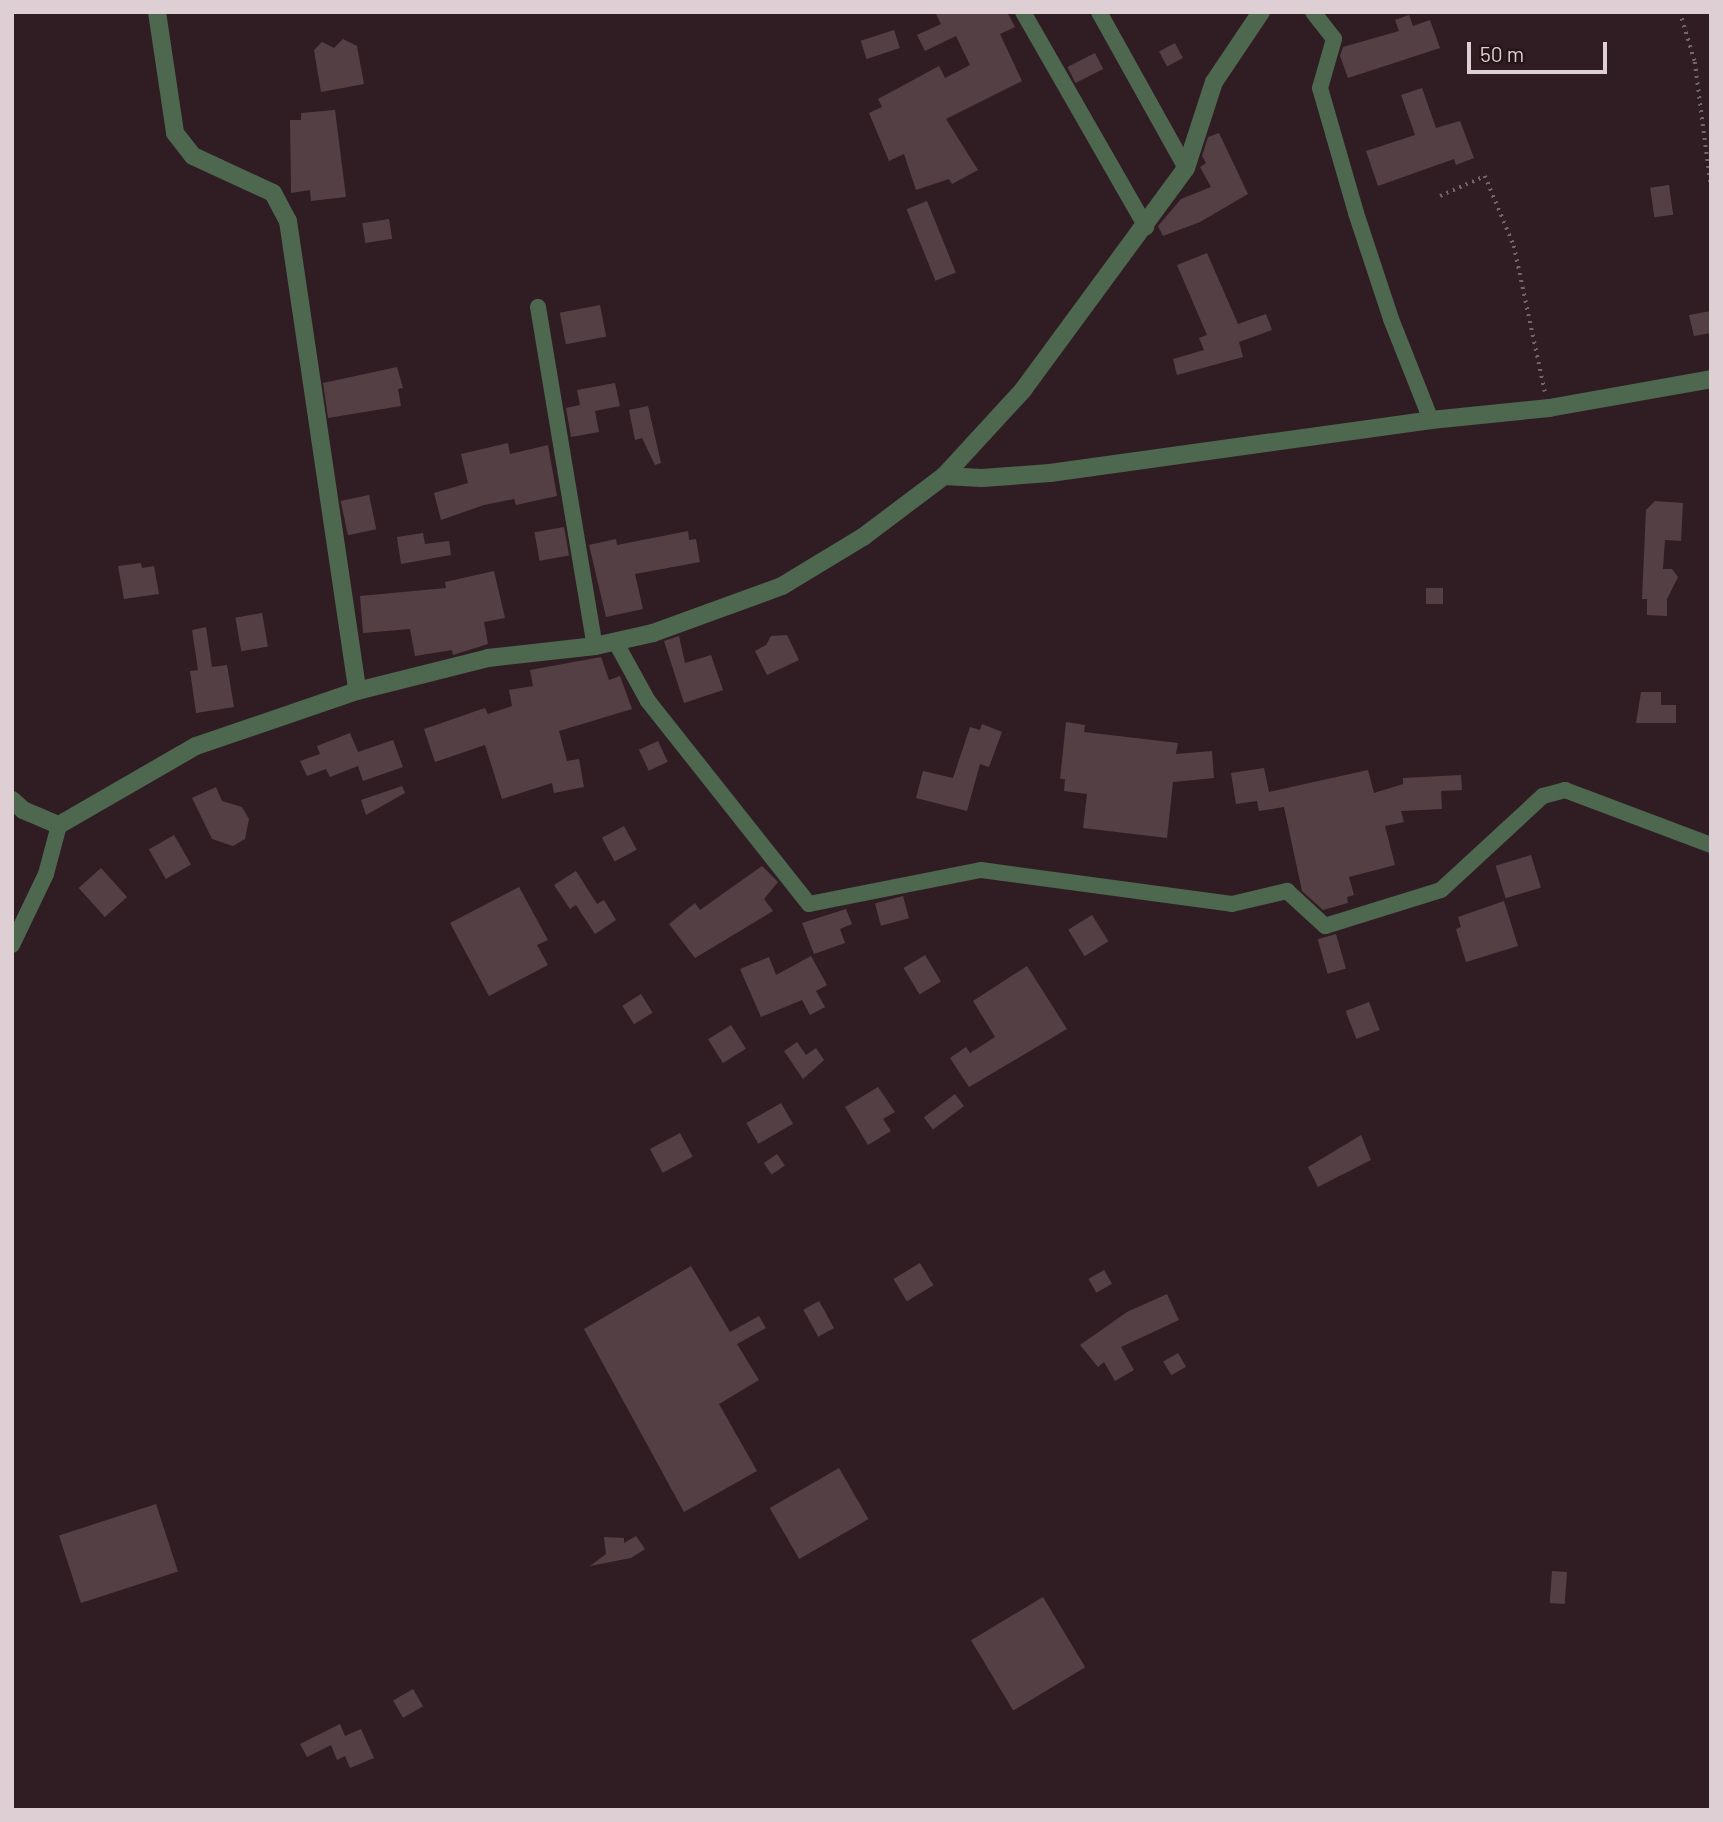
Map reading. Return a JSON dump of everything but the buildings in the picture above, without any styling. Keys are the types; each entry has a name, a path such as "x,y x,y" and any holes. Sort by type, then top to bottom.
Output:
{"street":[{"path":"157,12 175,133 193,156 273,193 288,221 357,691"},
{"path":"1023,12 1146,227"},
{"path":"1099,12 1186,168"},
{"path":"12,945 46,874 59,825 196,746 357,691 488,659 596,646 665,629 782,586 863,537 943,476 1023,390 1146,227 1186,168 1214,82 1261,12"},
{"path":"1314,12 1334,40 1320,88 1356,213 1391,319 1431,419"},
{"path":"538,307 596,646"},
{"path":"943,476 982,478 1050,472 1431,419 1549,408 1711,379"},
{"path":"615,641 648,701 809,904 981,870 1232,904 1287,891 1325,926 1441,890 1544,796 1565,790 1711,845"},
{"path":"12,800 59,825"}],"path":[{"path":"1680,12 1695,62 1711,187"},
{"path":"1440,196 1485,176 1514,246 1549,408"}]}
